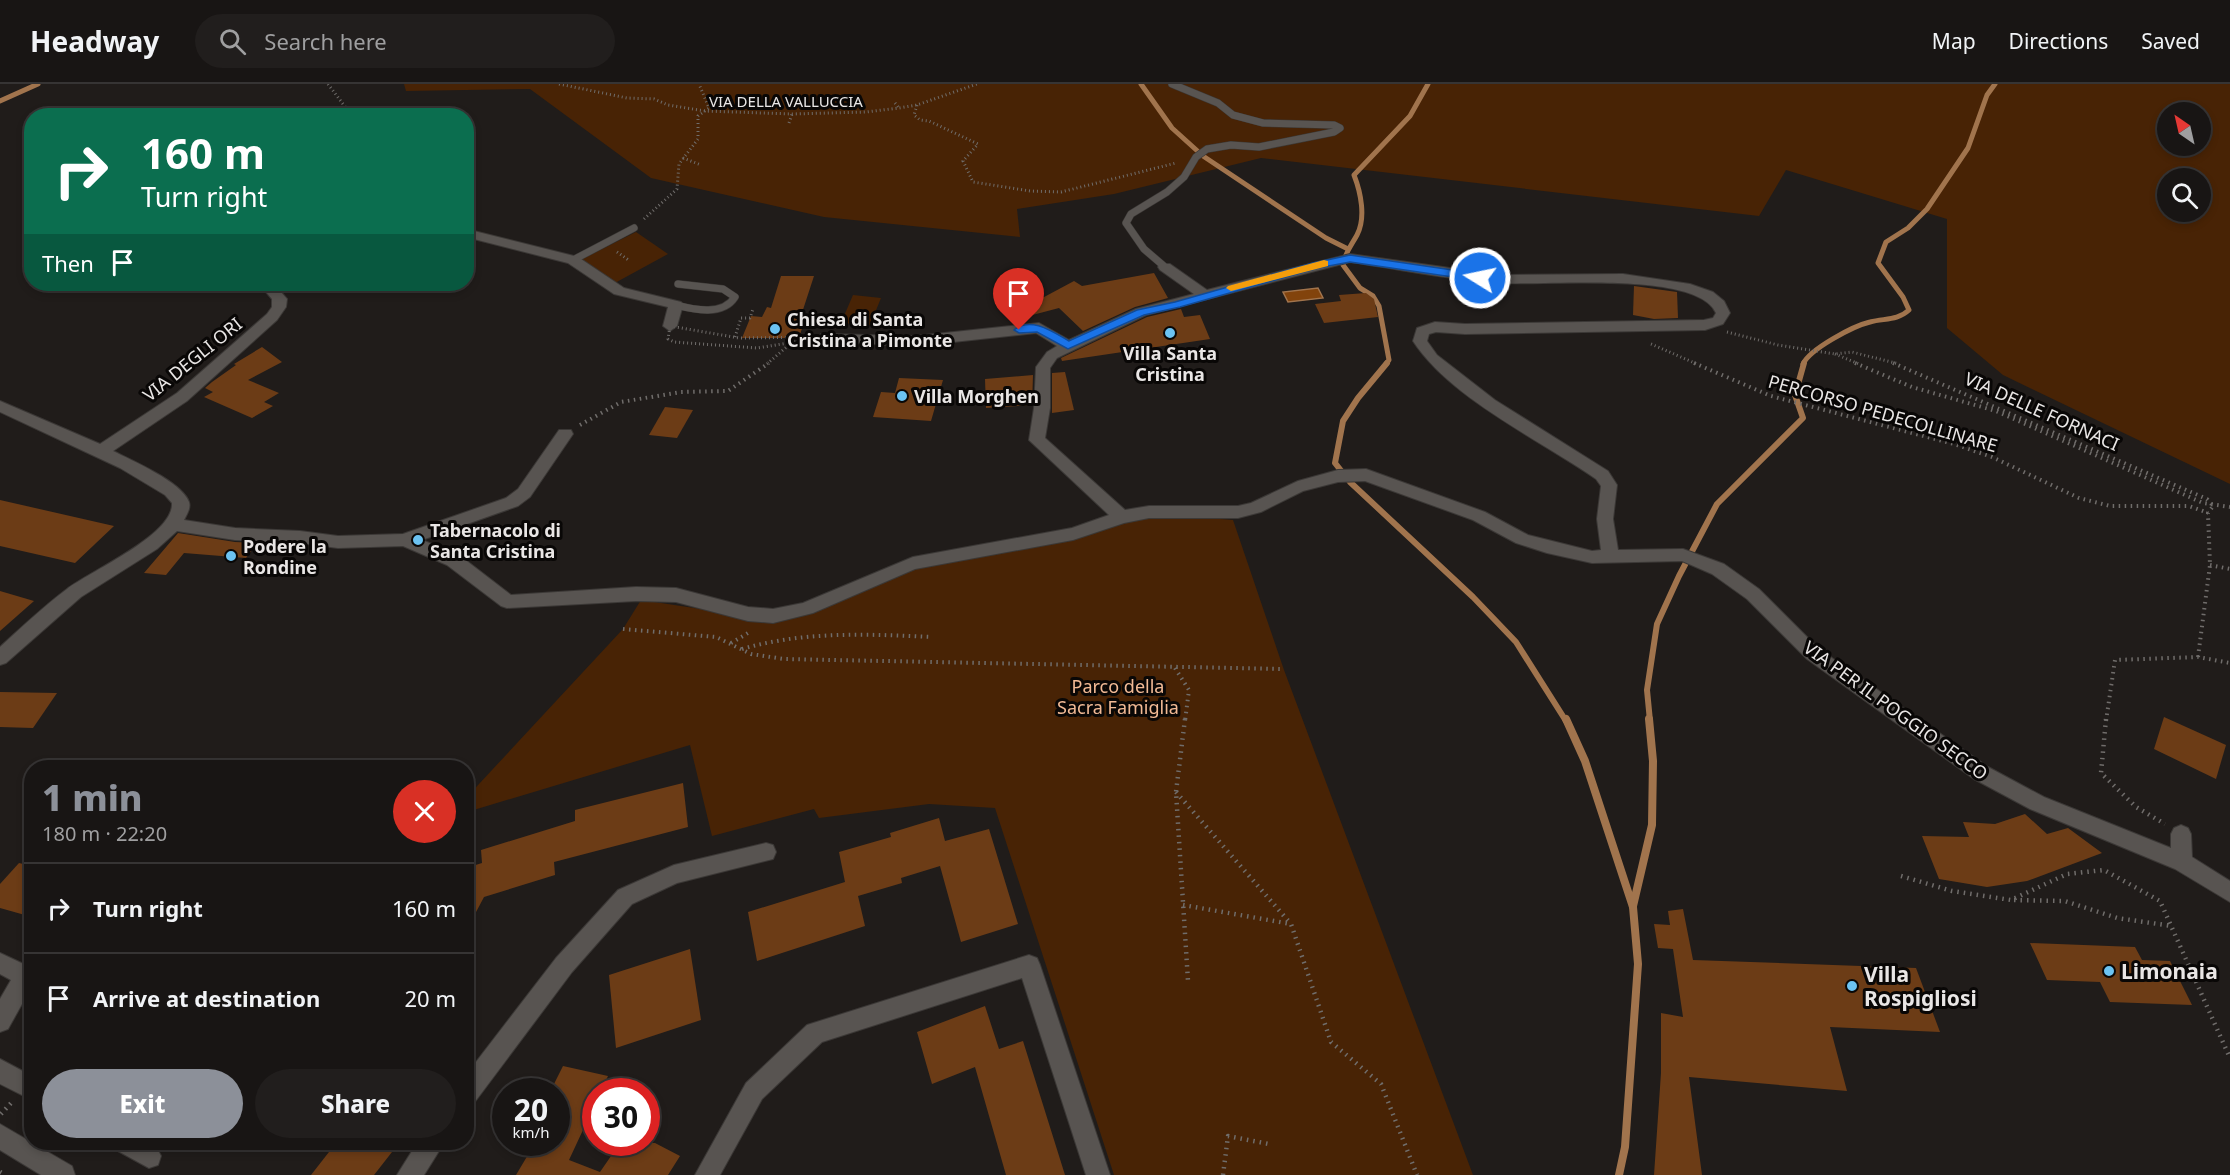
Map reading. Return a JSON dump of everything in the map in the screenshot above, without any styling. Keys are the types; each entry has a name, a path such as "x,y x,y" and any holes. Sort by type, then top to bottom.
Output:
{"street":[{"path":"474,235 573,260 619,291 676,305 670,326"},
{"path":"1122,517 1037,440 1042,408 1043,367 1052,355 1068,346 1141,312 1350,258 1480,278 1623,278 1690,288 1708,295 1719,304 1723,313 1718,321 1705,325 1428,328 1422,331 1420,341 1432,358 1490,404 1602,475 1609,485 1605,519 1610,557"},
{"path":"1165,267 1206,296"},
{"name":"VIA DEGLI ORI","path":"100,452 182,397 272,317 281,301 279,294 275,291"},
{"path":"826,337 916,340 1039,328 1068,346"},
{"path":"0,406 29,416 142,472 172,492 181,501 181,510 172,524 151,545 76,591 0,658"},
{"path":"404,540 512,502 524,493 565,434"},
{"name":"VIA PER IL POGGIO SECCO","path":"172,524 235,534 300,537 338,542 404,540 453,560 507,601 651,594 679,596 746,614 772,616 811,606 890,570 913,563 1073,534 1122,517 1176,510 1203,513 1238,512 1255,508 1298,487 1345,475 1366,475 1452,505 1479,516 1522,539 1547,547 1592,557 1691,558 1736,580 1813,654 1981,773 2037,802 2181,862 2230,892"},
{"path":"2181,834 2181,862"},
{"path":"474,1084 564,965 625,897 674,874 766,852"},
{"path":"0,963 24,975"},
{"path":"707,1175 754,1091 815,1034 1029,965 1098,1175"},
{"path":"0,1021 24,978"},
{"path":"0,1071 24,1084"},
{"path":"0,1136 63,1175"},
{"path":"138,1150 149,1156"},
{"path":"409,1175 427,1150"}],"lane":[{"path":"1165,267 1144,249 1126,223 1131,213 1167,192 1184,177 1196,157 1207,149 1231,145 1259,147 1334,132 1340,128 1334,125 1263,123 1233,115 1218,103 1172,84"},
{"path":"573,260 634,228"},
{"path":"676,305 685,308 726,308 735,297 723,289 678,284"}],"path":[{"path":"328,84 346,108"},
{"name":"VIA DELLA VALLUCCIA","path":"559,84 627,98 654,99 668,105 705,111 792,114 866,112 899,108 917,105 976,84"},
{"path":"634,228 677,189 678,167 696,144 701,130 699,116 709,108 708,100 699,84"},
{"path":"895,103 899,108"},
{"path":"917,105 914,115 920,120 930,121 978,144 963,161 973,182 1030,191 1061,192 1196,157"},
{"path":"789,123 792,114"},
{"path":"683,158 701,165"},
{"path":"734,338 741,318 750,318 753,309"},
{"name":"VIA DELLE FORNACI","path":"1705,325 1740,336 1835,354 1852,352 1903,365 2207,499 2213,506"},
{"path":"790,343 757,348 674,342 668,339 670,326 734,338 826,337"},
{"name":"PERCORSO PEDECOLLINARE","path":"1628,327 1637,338 1771,396 1954,444 1992,457 2079,498 2110,506 2189,506 2208,513"},
{"path":"565,434 621,402 681,392 728,391 765,366 790,343"},
{"path":"1835,354 1912,387 1996,411 2213,506 2230,507"},
{"path":"2198,657 2210,565 2208,513 2213,506"},
{"path":"2210,565 2230,569"},
{"path":"623,629 716,638 751,654 784,658 1284,669"},
{"path":"741,649 763,641 834,634 931,637"},
{"path":"2181,834 2136,807 2101,773 2101,754 2115,660 2198,657 2230,663"},
{"path":"1175,667 1190,690 1176,792 1188,981"},
{"path":"1176,792 1292,924 1331,1042 1381,1084 1417,1175"},
{"path":"2011,900 2067,874 2103,870 2160,900 2230,1058"},
{"path":"1901,876 1952,891 2011,900 2065,901 2117,918 2172,926"},
{"path":"1183,905 1292,924"},
{"path":"1223,1175 1228,1136 1269,1144"},
{"path":"0,1172 5,1175"}],"green space":[{"path":"404,84 2230,84 2230,484 2003,375 1947,328 1947,219 1786,170 1759,216 1261,158 1114,194 1017,209 1020,237 824,217 651,178 530,89 406,91"},
{"path":"636,232 668,254 613,284 580,260"},
{"path":"853,295 881,298 870,325 841,323"},
{"name":"Parco della Sacra Famiglia","path":"1170,515 1233,520 1284,670 1473,1175 1114,1175 995,808 929,804 819,818 814,809 712,836 690,745 474,810 474,789 623,629 641,600 767,619 920,566 1120,521"}],"shaded area":[{"path":"1318,288 1323,298 1288,302 1283,292"}],"building":[{"path":"1154,273 1168,298 1135,307 1083,331 1059,308 1021,318 1018,311 1074,281 1082,286"},
{"path":"781,276 814,276 799,322 803,325 799,338 742,338 751,316 762,317 767,307 771,308"},
{"path":"1634,286 1677,292 1678,318 1654,319 1633,315"},
{"path":"1366,293 1374,299 1378,317 1324,323 1315,304 1341,301 1339,295"},
{"name":"Villa Santa Cristina","path":"1181,309 1184,317 1200,315 1210,339 1062,361 1061,358 1147,317"},
{"path":"262,347 282,362 248,380 279,393 264,402 273,406 252,418 204,397 213,392 205,388 236,365 234,364"},
{"path":"1065,372 1074,410 1052,413 1052,373"},
{"path":"1033,375 1032,405 986,408 985,379"},
{"path":"899,378 943,380 931,421 873,417 881,392 895,393"},
{"path":"665,407 693,410 677,438 649,435"},
{"path":"0,500 114,526 75,563 0,546"},
{"name":"Podere la Rondine","path":"178,533 257,543 246,558 184,553 166,575 144,573"},
{"path":"0,591 34,601 0,631"},
{"path":"0,692 57,693 33,728 0,727"},
{"path":"2164,717 2226,745 2216,779 2154,749"},
{"path":"683,783 688,827 554,862 555,875 484,897 474,916 474,866 482,863 481,850 575,821 575,810"},
{"path":"2025,814 2047,834 2068,828 2102,853 2027,881 1987,887 1939,879 1922,836 1969,837 1963,822 1995,824"},
{"path":"939,818 945,841 989,829 1018,924 961,942 940,866 901,878 902,883 858,896 865,926 757,961 748,912 845,882 839,852 891,837 890,833"},
{"path":"19,863 24,864 24,915 0,908 0,884"},
{"path":"1683,909 1693,960 1916,968 1940,1032 1830,1027 1847,1091 1689,1077 1702,1175 1654,1175 1661,1073 1661,1013 1683,1017 1673,949 1658,948 1654,924 1670,925 1668,911"},
{"name":"Limonaia","path":"2030,943 2135,947 2142,960 2170,961 2192,1005 2110,1002 2100,982 2047,980"},
{"path":"690,949 701,1020 616,1048 609,975"},
{"path":"985,1006 999,1049 1023,1041 1065,1175 1006,1175 975,1067 932,1084 917,1032"},
{"path":"563,1066 608,1076 607,1078 582,1078 582,1132 569,1160 600,1172 611,1156 660,1156 660,1146 680,1156 668,1175 516,1175 527,1156 570,1156 570,1078 557,1078"},
{"path":"331,1150 394,1150 374,1175 311,1175"}],"waterway":[{"path":"0,101 38,84"},
{"path":"1141,84 1172,128 1203,156 1326,238 1346,248"},
{"path":"1386,364 1389,360 1379,306 1373,296 1360,288 1343,265 1360,228 1362,213 1359,190 1354,175 1410,116 1428,84"},
{"path":"1803,364 1823,345 1843,333 1863,324 1895,318 1909,310 1903,297 1878,263 1886,242 1908,228 1927,209 1968,148 1987,95 1995,84"},
{"path":"1387,363 1358,398 1343,421 1335,463 1350,482 1473,597 1516,642 1566,721"},
{"path":"1650,721 1647,690 1657,624 1717,504 1803,418 1795,395 1804,363"},
{"path":"1566,719 1585,761 1633,907 1638,964 1625,1147 1619,1175"},
{"path":"1633,906 1652,825 1653,761 1649,719"}],"slow traffic":[{"path":"1231,288 1324,264"}],"place":[{"name":"Chiesa di Santa Cristina a Pimonte","path":"775,329"},
{"name":"Villa Santa Cristina","path":"1170,333"},
{"name":"Villa Morghen","path":"902,396"},
{"name":"Tabernacolo di Santa Cristina","path":"418,540"},
{"name":"Podere la Rondine","path":"231,556"},
{"name":"Limonaia","path":"2109,971"},
{"name":"Villa Rospigliosi","path":"1852,986"}],"route":[{"path":"1019,330 1039,328 1068,346 1141,312 1176,305 1316,265 1350,258 1480,278"}]}
